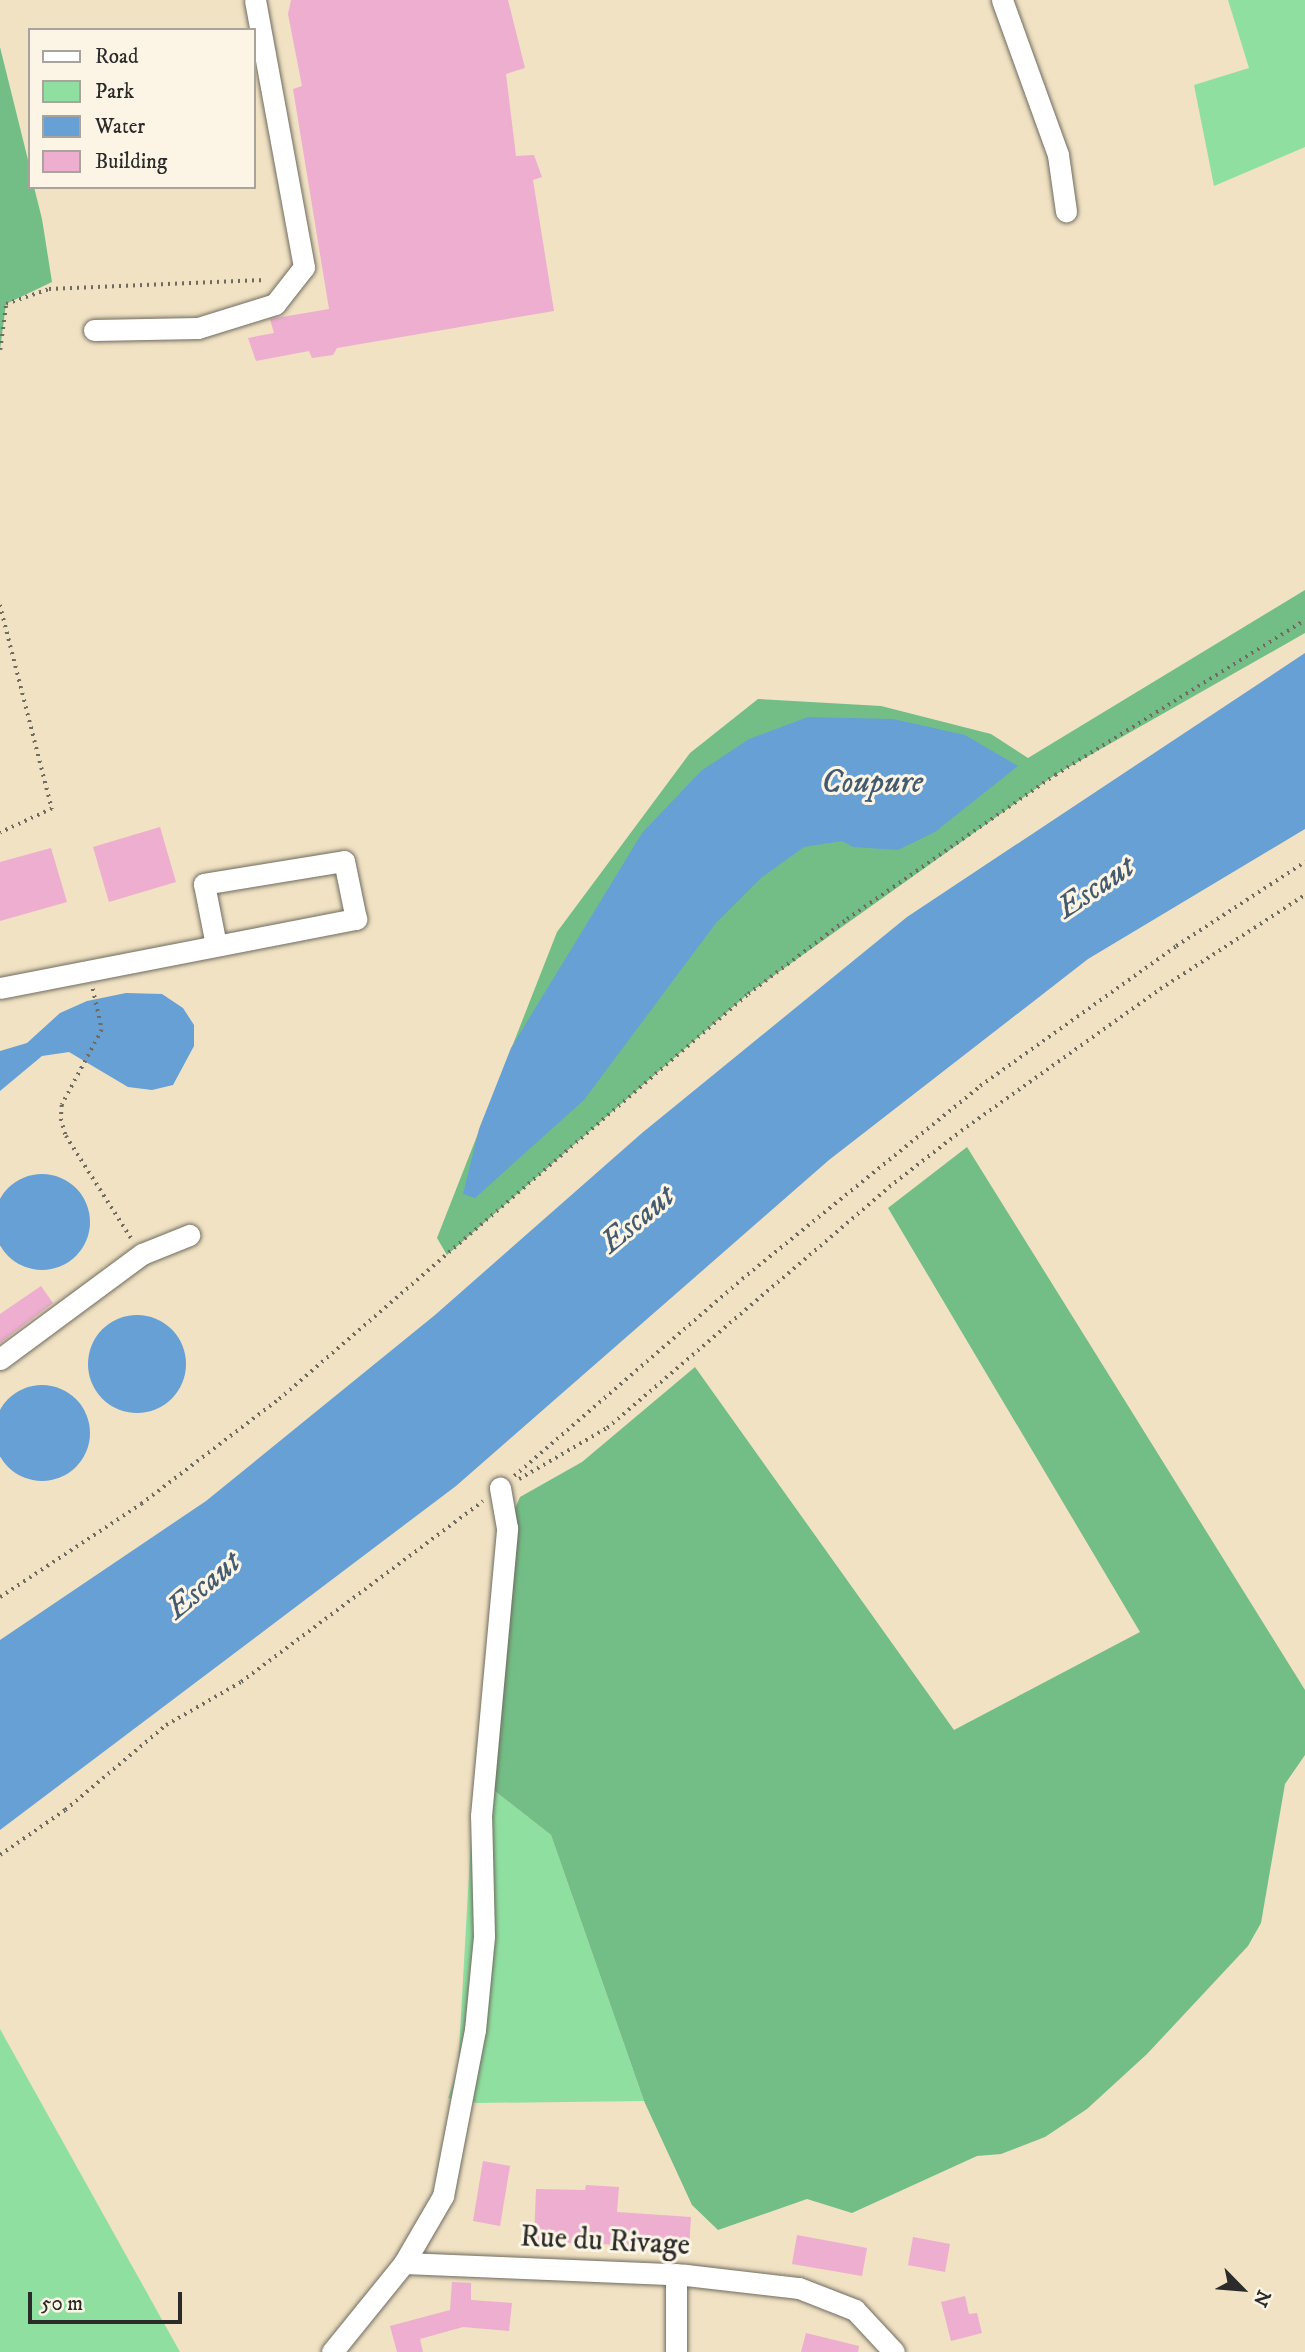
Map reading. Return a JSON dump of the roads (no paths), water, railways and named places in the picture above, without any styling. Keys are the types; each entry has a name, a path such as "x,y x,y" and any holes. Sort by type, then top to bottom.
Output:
{"street":[{"path":"93,330 198,328 275,304 304,267 255,0"},
{"path":"1002,0 1058,155 1066,211"},
{"path":"0,988 356,919 344,860 204,884 216,945"},
{"path":"0,1359 142,1254 189,1235"},
{"path":"332,2352 404,2263 443,2196 475,2030 484,1936 481,1816 507,1528 500,1488"},
{"name":"Rue du Rivage","path":"404,2263 676,2274 799,2288 855,2310 894,2352"},
{"path":"676,2274 676,2352"}],"water":[{"name":"Escaut","path":"1305,653 1305,829 1088,959 829,1160 456,1486 0,1830 0,1640 206,1501 435,1315 642,1133 907,917"},
{"name":"Coupure","path":"808,717 893,719 965,735 1018,766 935,832 898,850 853,847 842,841 804,847 761,878 716,923 584,1100 475,1198 463,1194 479,1129 511,1048 642,833 701,771 749,739"},
{"path":"126,993 162,994 183,1008 194,1025 194,1046 173,1085 152,1090 128,1087 69,1052 42,1056 0,1091 0,1051 27,1043 60,1013 87,1001"},
{"path":"33,1175 51,1175 69,1182 82,1195 89,1213 89,1231 82,1249 69,1262 51,1269 33,1269 15,1262 -1,1242 -1,1202 2,1195 15,1182"},
{"path":"137,1315 156,1318 172,1329 183,1345 186,1364 183,1383 172,1399 156,1410 137,1413 118,1410 102,1399 91,1383 88,1364 91,1345 102,1329 118,1318"},
{"path":"33,1386 51,1386 69,1393 82,1406 89,1424 89,1442 82,1460 69,1473 51,1480 33,1480 15,1473 -1,1453 -1,1413 2,1406 15,1393"}]}
